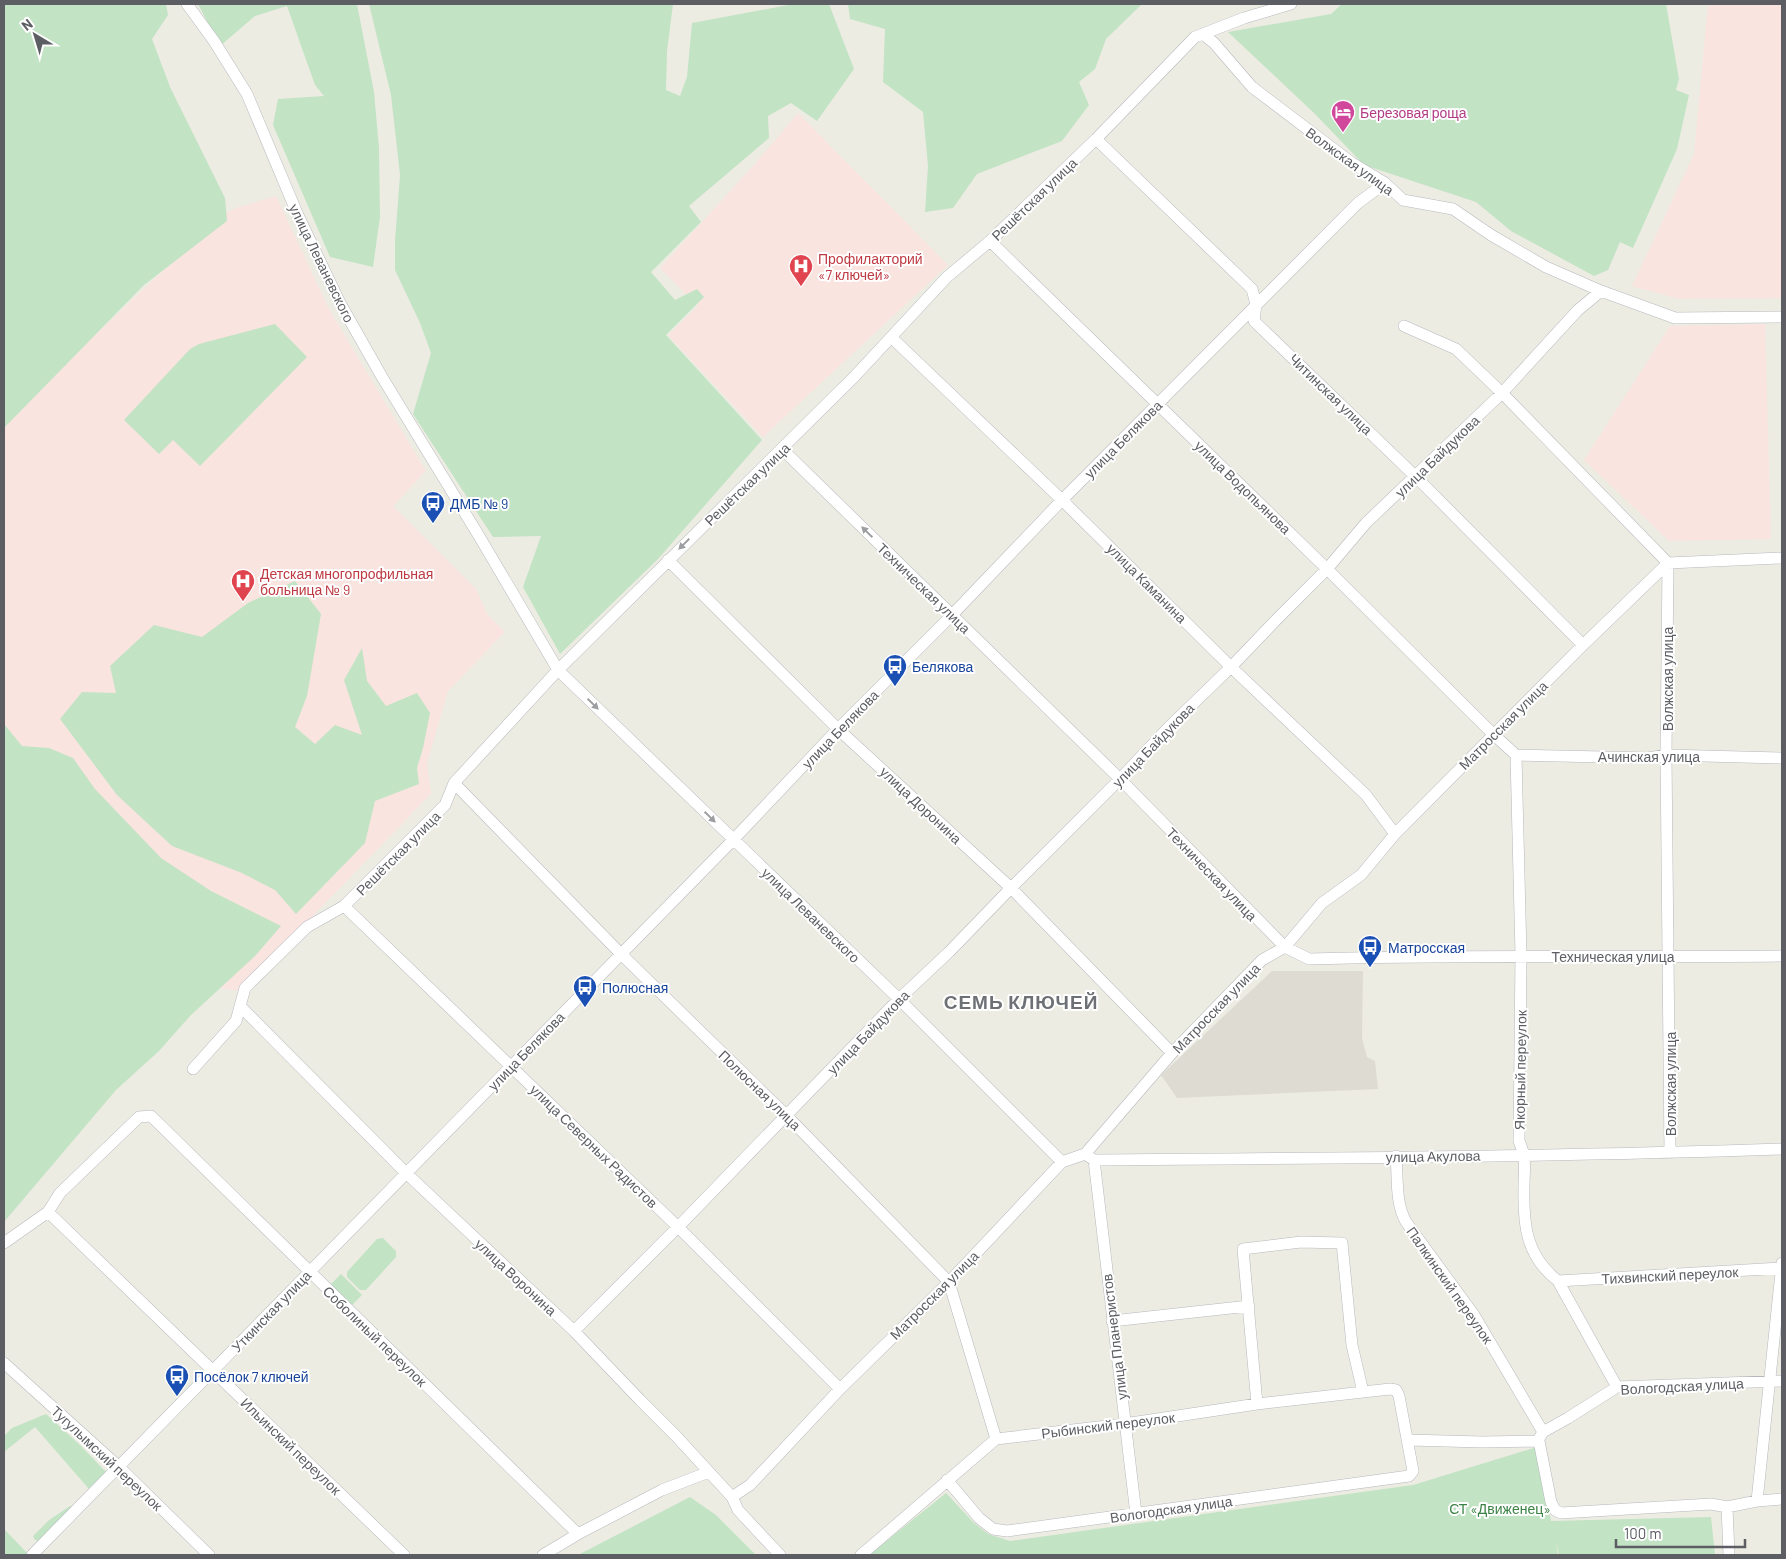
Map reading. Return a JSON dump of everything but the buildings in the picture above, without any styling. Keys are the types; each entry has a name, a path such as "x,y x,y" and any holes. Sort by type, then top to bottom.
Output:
{"street":[{"name":"улица Леваневского","path":"187,4 214,41 247,94 297,213 340,303 382,377 558,670 899,999 1062,1162"},
{"name":"Решётская улица","path":"193,1069 236,1021 245,988 306,927 344,906 445,805 454,782 558,670 892,338 947,277 990,241 1096,138 1195,37 1291,4"},
{"name":"Волжская улица","path":"1203,34 1214,43 1252,87 1352,163 1385,183 1403,200 1453,209 1491,235 1546,267 1601,290"},
{"name":"Читинская улица","path":"1096,138 1252,289 1256,304 1254,321 1416,477 1583,644"},
{"name":"улица Белякова","path":"406,1173 733,840 838,729 952,615 1062,500 1159,405 1256,304 1358,203 1385,183"},
{"name":"улица Водопьянова","path":"990,241 1327,569 1494,735"},
{"path":"1601,290 1675,318 1782,317"},
{"name":"улица Байдукова","path":"574,1331 787,1116 899,999 949,952 1168,728 1231,667 1327,569 1366,523 1502,393 1578,310 1601,290"},
{"path":"1404,326 1456,349 1502,393 1668,563 1782,558"},
{"name":"улица Каманина","path":"892,338 1062,500 1231,667 1366,794 1395,834"},
{"name":"Техническая улица","path":"782,449 1120,779 1285,947 1309,959 1521,956 1782,956"},
{"name":"улица Доронина","path":"668,560 838,729 1011,888 1172,1053"},
{"name":"Волжская улица","path":"1668,563 1666,755 1670,1153"},
{"name":"Матросская улица","path":"732,1497 750,1485 840,1389 949,1282 1062,1162 1089,1157 1172,1053 1262,960 1285,947 1322,903 1361,875 1395,834 1583,644 1668,563"},
{"path":"1494,735 1516,755"},
{"name":"Ачинская улица","path":"1516,755 1648,758 1666,755 1782,758"},
{"name":"Якорный переулок","path":"1516,755 1521,956 1519,1141 1525,1154 1524,1204 1528,1243 1550,1275 1558,1281 1617,1387"},
{"name":"Полюсная улица","path":"454,782 620,954 787,1116 949,1282 996,1439"},
{"name":"улица Северных Радистов","path":"344,906 678,1227 840,1389"},
{"name":"улица Воронина","path":"241,1008 406,1173 574,1331 676,1436 732,1497 738,1510 780,1555"},
{"name":"Соболиный переулок","path":"48,1212 60,1193 138,1117 151,1116 578,1534"},
{"name":"улица Акулова","path":"1089,1157 1670,1153 1782,1149"},
{"name":"Палкинский переулок","path":"1396,1156 1401,1212 1406,1222 1474,1315 1541,1436 1551,1502 1555,1510 1561,1513 1706,1504 1727,1507"},
{"name":"улица Планеристов","path":"1089,1157 1136,1514"},
{"name":"Уткинская улица","path":"34,1553 406,1173"},
{"path":"4,1243 48,1212"},
{"name":"Ильинский переулок","path":"48,1212 404,1555"},
{"path":"1257,1404 1243,1249 1301,1242 1342,1243 1352,1345 1363,1392"},
{"path":"1757,1501 1782,1263"},
{"name":"Тихвинский переулок","path":"1558,1281 1782,1268"},
{"path":"1112,1321 1249,1306"},
{"name":"Тугулымский переулок","path":"4,1364 118,1466 209,1555"},
{"name":"Вологодская улица","path":"1541,1436 1617,1387 1782,1381"},
{"name":"Рыбинский переулок","path":"996,1439 1124,1424 1257,1404 1383,1389 1396,1390 1399,1396 1408,1440"},
{"path":"1408,1440 1483,1442 1541,1436"},
{"path":"861,1555 996,1439"},
{"name":"Вологодская улица","path":"947,1480 979,1518 993,1529 1007,1531 1409,1476 1413,1471 1408,1440"},
{"path":"543,1555 578,1534 662,1490 709,1472"},
{"path":"1729,1555 1727,1507 1757,1501 1782,1499"}],"shaded area":[{"path":"1708,4 1782,4 1782,298 1679,299 1632,286 1694,154"},
{"name":"Профилакторий «7 ключей»","path":"798,113 948,265 763,437 668,335 698,306 660,268 753,166"},
{"name":"Детская многопрофильная больница № 9","path":"276,196 329,309 426,471 393,506 476,589 487,614 505,632 448,691 427,763 431,794 240,991 208,986 4,809 4,421 220,217 233,209"},
{"path":"1765,324 1771,539 1669,541 1584,460 1670,326"},
{"path":"1272,971 1363,971 1362,1038 1367,1057 1375,1061 1378,1089 1177,1098 1161,1075"}],"green space":[{"path":"4,4 166,4 168,15 152,39 170,87 225,198 227,221 144,285 4,428"},
{"path":"198,4 357,4 374,92 379,148 380,217 373,267 330,257 273,125 278,99 324,96 315,85 287,6 255,16 220,46"},
{"path":"369,4 673,4 667,51 666,90 680,96 687,77 692,23 794,4 829,4 854,69 817,121 791,103 768,116 769,138 689,206 701,222 651,272 675,300 697,289 704,297 666,335 762,440 658,559 560,654 523,587 541,536 493,537 413,414 431,353 420,323 395,270 395,241 400,175 391,95"},
{"path":"848,4 1142,4 1106,39 1095,69 1079,82 1089,105 1062,141 977,174 953,208 925,212 928,166 923,112 883,82 885,29 850,19"},
{"path":"1342,4 1666,4 1679,79 1676,90 1689,95 1677,149 1633,248 1620,242 1608,270 1594,276 1511,231 1476,202 1364,165 1316,115 1228,32 1331,14"},
{"path":"275,324 307,357 200,466 173,440 159,454 124,420 190,349 199,344"},
{"path":"295,581 321,614 307,696 295,727 315,744 335,725 362,735 344,680 362,648 367,681 386,706 417,693 430,713 417,768 419,784 375,801 365,843 296,914 275,890 242,873 172,846 117,795 60,719 82,692 116,693 110,666 154,625 202,637 248,603"},
{"path":"4,724 22,746 49,748 73,758 95,789 161,858 211,891 281,926 255,956 190,1016 159,1051 116,1090 4,1222"},
{"path":"383,1238 396,1251 396,1257 366,1290 360,1290 347,1277 347,1272 377,1239"},
{"path":"341,1274 362,1295 351,1306 330,1285"},
{"path":"46,1414 107,1473 89,1489 35,1427 4,1452 4,1436 12,1428"},
{"name":"СТ «Движенец»","path":"1537,1447 1551,1521 1711,1517 1715,1555 1559,1555 1556,1541 1558,1555 869,1555 946,1493 973,1522 988,1534 1010,1541 1413,1485"},
{"path":"690,1497 716,1515 756,1555 578,1555"},
{"path":"70,1506 74,1506 39,1541 35,1540 33,1536 49,1520"},
{"path":"4,1529 29,1555 4,1555"}],"place":[{"name":"Березовая роща","path":"1343,133"},
{"name":"Профилакторий «7 ключей»","path":"801,287"},
{"name":"ДМБ № 9","path":"433,524"},
{"name":"Детская многопрофильная больница № 9","path":"243,602"},
{"name":"Белякова","path":"895,687"},
{"name":"Матросская","path":"1370,968"},
{"name":"Полюсная","path":"585,1008"},
{"name":"Посёлок 7 ключей","path":"177,1397"}],"district":[{"name":"СЕМЬ КЛЮЧЕЙ","path":"1021,1001"}]}
